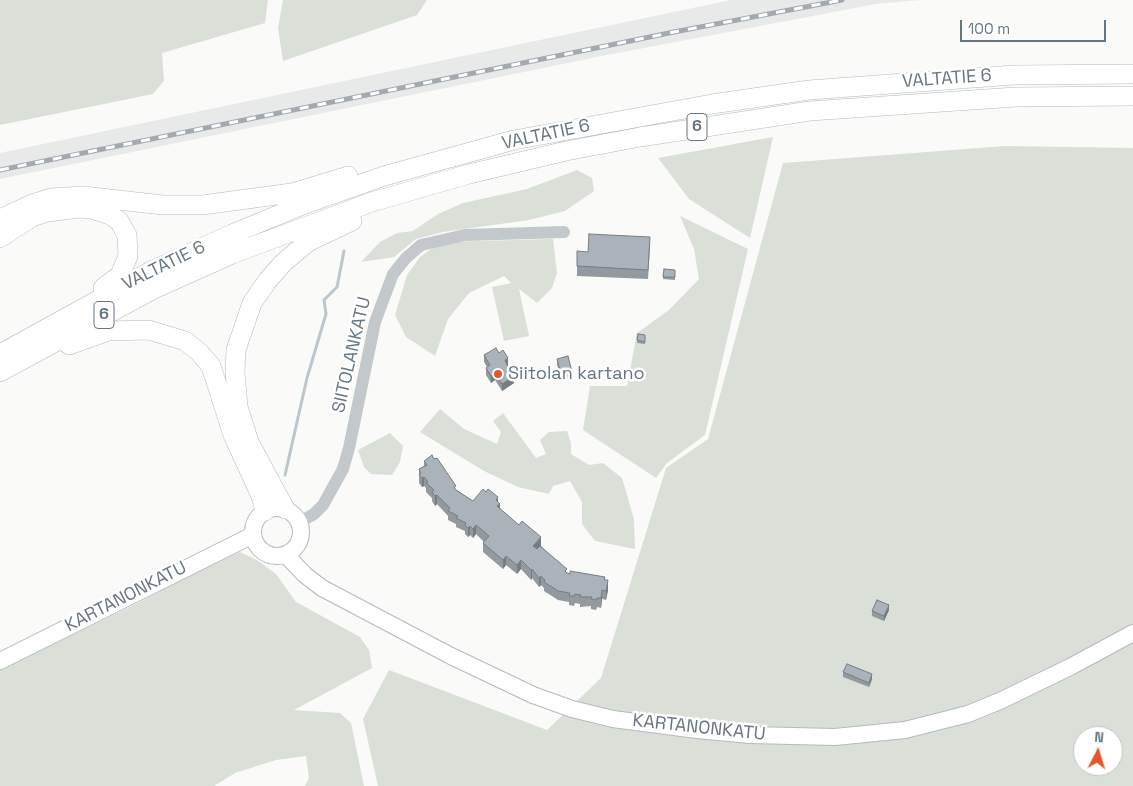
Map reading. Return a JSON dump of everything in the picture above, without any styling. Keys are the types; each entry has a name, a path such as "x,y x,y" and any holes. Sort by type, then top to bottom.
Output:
{"highway":[{"name":"VALTATIE 6","path":"0,354 151,271 197,249 304,204 384,176 514,140 588,125 809,90 1014,75 1133,74"},
{"name":"VALTATIE 6","path":"0,372 156,288 212,264 372,202 469,174 566,150 706,126 810,111 1016,97 1133,96"},
{"path":"285,509 249,442 238,407 235,372 236,350 242,327 252,303 268,280 284,262 308,242 341,225 406,200 566,150"},
{"path":"0,219 32,204 51,198 84,196 163,205 221,204 292,193 386,165 436,162"},
{"path":"0,238 32,217 47,212 80,208 92,209 110,215 119,221 124,229 128,243 128,256 125,267 120,275 97,292 0,354"},
{"path":"0,378 83,338 108,331 150,330 185,341 200,352 211,366 233,436 261,496 265,511"}],"main road":[{"path":"275,508 285,509 292,512 300,522 302,532 300,542 294,550 286,555 268,555 261,550 253,535 255,521 265,511 275,508"},
{"name":"KARTANONKATU","path":"0,660 253,535"},
{"name":"KARTANONKATU","path":"286,555 305,575 322,588 451,656 533,695 572,709 612,719 705,731 750,735 835,737 905,730 968,714 1002,700 1070,667 1133,633"}],"street":[{"name":"SIITOLANKATU","path":"300,522 314,514 323,505 343,469 350,448 375,322 393,274 406,258 421,245 465,235 498,232 564,232"}],"shaded area":[{"path":"0,0 268,0 265,23 162,53 164,81 153,94 0,125"},
{"path":"283,0 427,0 417,15 283,61 278,28"},
{"path":"731,0 920,0 876,4 602,56 0,179 0,153"},
{"path":"773,137 750,238 689,199 658,158"},
{"path":"1005,146 1133,148 1133,786 378,786 363,719 389,670 547,730 601,678 666,468 708,439 783,163"},
{"path":"577,170 592,178 594,191 565,211 529,220 443,232 416,239 394,257 361,262 380,242 397,233 413,231 438,214 463,203 527,189"},
{"path":"680,216 748,249 705,435 667,463 656,478 583,430 590,386 627,386 637,333 669,310 699,279 694,249"},
{"path":"553,239 557,273 552,288 537,303 519,289 529,336 504,341 492,287 511,283 504,276 469,293 448,319 435,356 406,337 395,315 407,275 420,257 441,242"},
{"path":"440,409 464,429 497,444 501,432 493,421 503,413 536,458 546,454 540,440 549,432 567,431 571,443 571,454 589,465 603,463 622,478 634,519 635,549 595,541 582,524 582,502 570,481 553,486 549,494 518,487 484,471 420,432"},
{"path":"390,433 403,446 400,462 392,475 371,474 364,467 358,450"},
{"path":"240,552 257,560 276,574 296,602 360,637 369,650 372,668 294,710 340,713 351,723 364,786 305,786 309,778 306,756 276,760 235,773 214,786 0,786 0,670 140,602 198,570"}],"building":[{"path":"589,234 650,237 648,270 577,266 577,251 588,252"},
{"path":"664,269 675,270 675,277 663,277"},
{"path":"638,334 645,335 645,342 637,340"},
{"name":"Siitolan kartano","path":"496,348 499,353 503,350 508,358 505,360 507,365 514,376 502,384 495,373 491,376 486,368 490,365 484,355"},
{"path":"568,356 572,372 561,375 557,359"},
{"path":"432,455 434,459 437,458 456,486 454,487 456,490 473,501 483,489 486,492 488,489 498,497 496,500 500,504 497,506 519,525 522,521 541,537 533,546 537,549 540,546 567,569 565,571 567,573 570,574 570,571 605,577 604,580 608,580 606,591 602,590 601,598 596,600 591,599 592,597 580,597 581,595 575,594 574,596 569,596 570,593 558,591 544,582 545,580 541,576 539,578 521,560 517,565 506,556 503,560 483,543 489,536 476,525 473,529 470,526 468,528 465,525 466,523 456,518 458,516 448,511 450,508 437,495 435,496 432,492 434,490 426,483 428,482 424,477 422,478 419,474 421,473 419,469 427,465 424,461"},
{"path":"877,600 889,605 884,616 872,611"},
{"path":"847,664 872,674 869,683 843,672"}],"waterway":[{"path":"285,475 307,378 326,314 324,300 337,287 344,251"}],"railway":[{"path":"0,170 674,32 842,0"}],"place":[{"name":"Siitolan kartano","path":"498,374"}]}
